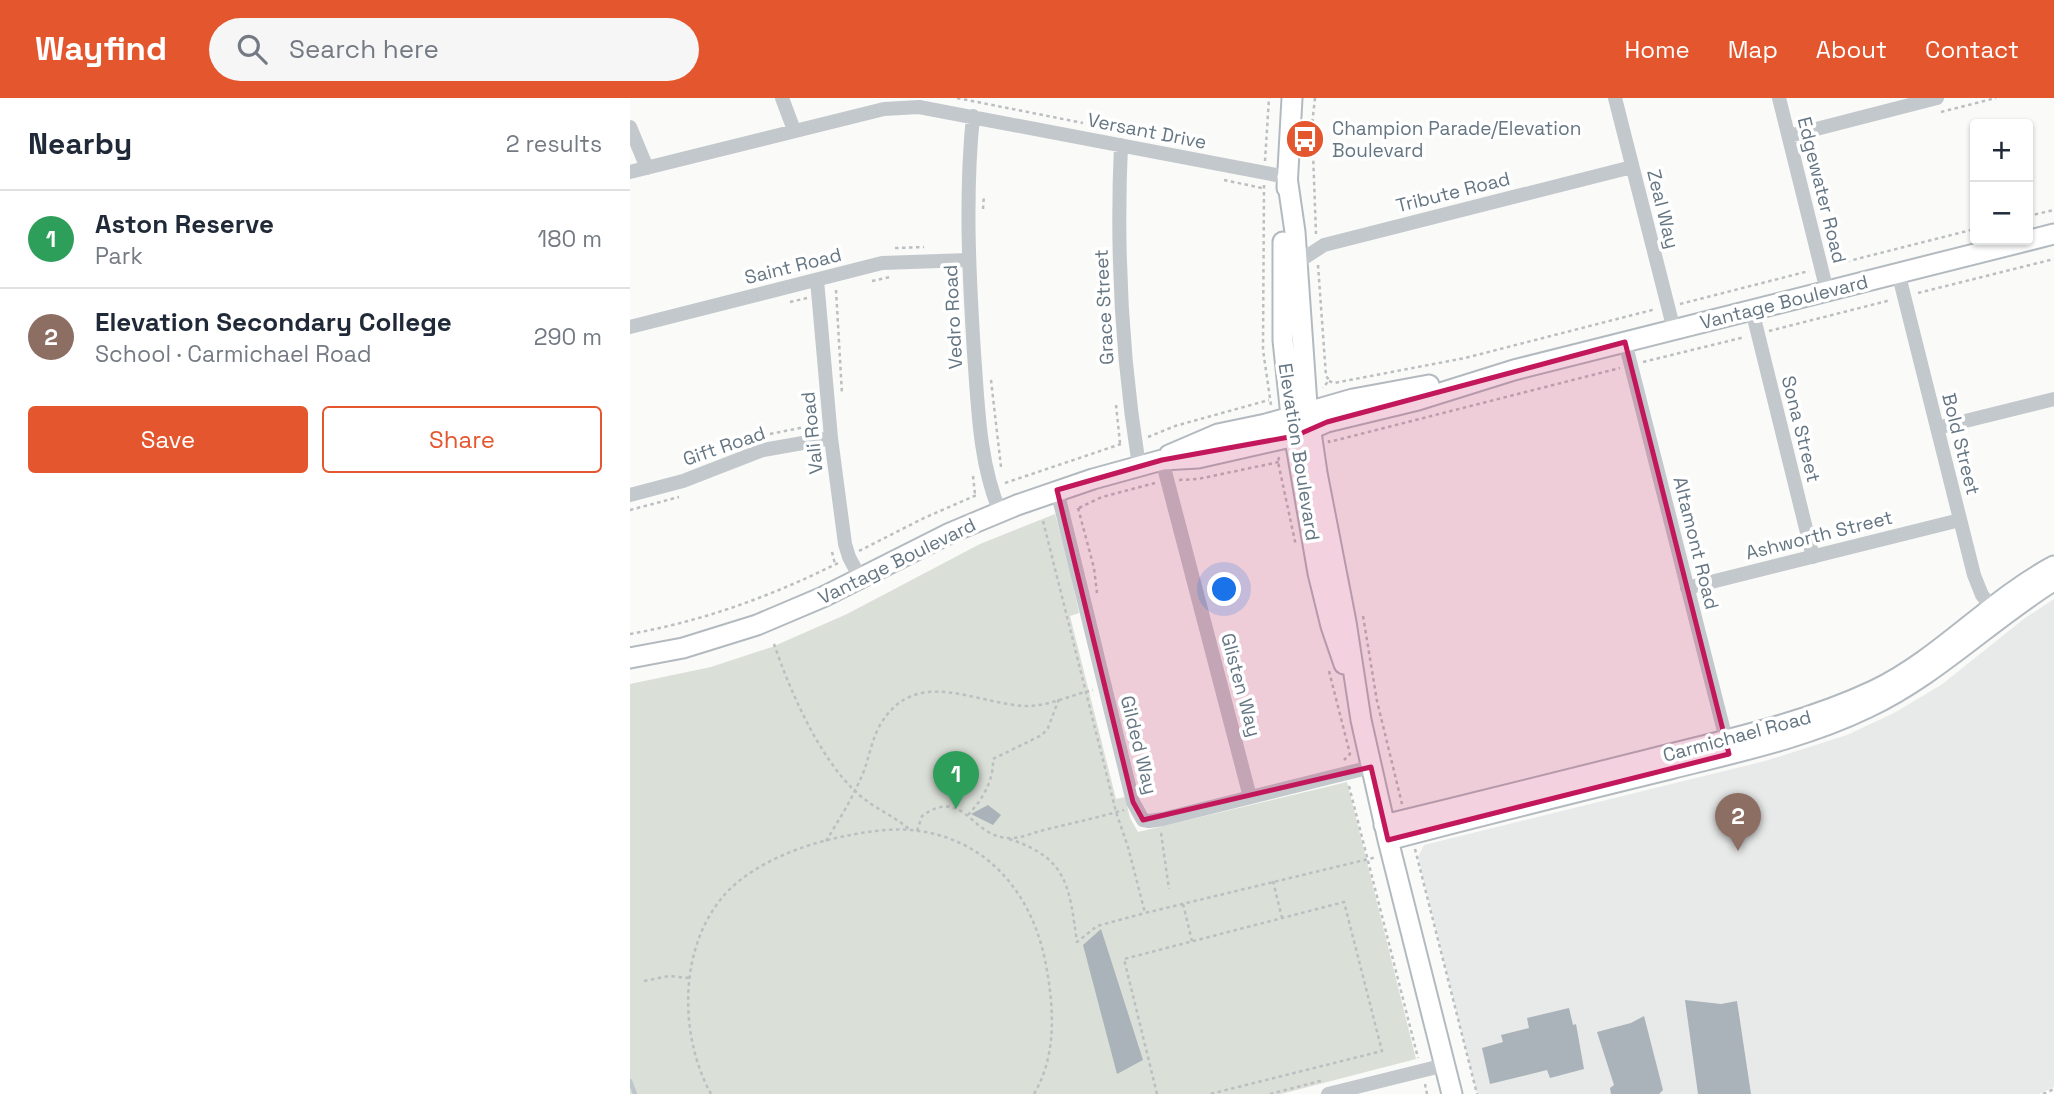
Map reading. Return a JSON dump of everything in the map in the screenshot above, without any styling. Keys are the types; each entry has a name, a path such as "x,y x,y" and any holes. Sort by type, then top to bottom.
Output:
{"street":[{"path":"782,98 794,130"},
{"name":"Elevation Boulevard","path":"1292,98 1284,220 1283,340 1309,420 1299,461 1318,573 1331,626 1361,720"},
{"name":"Zeal Way","path":"1615,98 1674,330"},
{"name":"Edgewater Road","path":"1779,98 1827,291"},
{"path":"1788,136 1937,98"},
{"name":"Versant Drive","path":"630,172 794,130 899,107 936,109 1287,177"},
{"name":"Vedro Road","path":"973,116 968,260 976,386 988,483 1000,512"},
{"path":"630,127 647,168"},
{"name":"Grace Street","path":"1121,145 1119,243 1123,331 1139,466"},
{"name":"Tribute Road","path":"1319,245 1632,167"},
{"name":"Elevation Boulevard","path":"1287,177 1309,420 1361,720 1452,1094"},
{"path":"1294,232 1301,239 1319,245"},
{"name":"Vantage Boulevard","path":"630,658 683,648 794,611 950,533 1000,512 1057,490 1162,460 1217,434 1418,400 1514,370 2054,234"},
{"path":"1296,268 1319,245"},
{"name":"Saint Road","path":"630,327 897,261 968,260"},
{"name":"Bold Street","path":"1898,272 1975,580 1982,595 1996,612"},
{"name":"Vali Road","path":"817,280 831,438 845,544 860,578"},
{"name":"Sona Street","path":"1752,310 1813,557"},
{"name":"Altamont Road","path":"1625,342 1728,747"},
{"path":"1937,428 2054,399"},
{"name":"Gift Road","path":"630,495 692,478 763,450 831,438"},
{"name":"Glisten Way","path":"1162,460 1250,797"},
{"name":"Gilded Way","path":"1057,490 1135,807 1143,820 1157,821 1371,767"},
{"name":"Ashworth Street","path":"1687,589 1960,520"},
{"name":"Carmichael Road","path":"1388,839 1410,827 1728,747 1807,732 1868,708 1937,668 1996,612 2016,589 2054,566"},
{"name":"Carmichael Road","path":"1996,612 2054,580"},
{"path":"1328,1094 1445,1065"}],"path":[{"path":"1315,98 1312,137 1326,376 1334,383 1465,358 1970,230"},
{"path":"1306,137 1312,137"},
{"path":"1225,180 1264,188"},
{"path":"983,212 984,186"},
{"path":"2033,215 2054,210"},
{"path":"1329,380 1323,386 1309,420 1329,442 2054,259"},
{"path":"867,282 893,277"},
{"path":"842,394 834,291 845,288"},
{"path":"991,380 1002,471"},
{"path":"1064,513 1102,497 1167,481 1198,479 1262,465 1299,461"},
{"path":"630,510 682,496"},
{"path":"1043,521 1116,812 1145,913"},
{"path":"860,541 861,550"},
{"path":"1361,607 1377,701 1477,1094"},
{"path":"774,644 788,683 833,764 855,791 911,830"},
{"path":"826,841 861,779 872,741 881,723 901,702 912,696 946,692 1029,706 1105,688"},
{"path":"967,815 978,804 988,786 993,759 1042,735 1048,728 1059,699"},
{"path":"917,831 922,816 938,807 955,806 981,828 1033,849 1060,871 1068,889 1077,942 1097,926 1273,881 1388,839"},
{"path":"1009,839 1135,807"},
{"path":"1157,821 1164,846 1164,868 1169,889"},
{"path":"711,1094 697,1064 691,1039 688,1012 690,978 699,941 707,922 729,890 763,866 785,855 826,841 870,832 911,830 954,841 989,862 1016,887 1029,910 1044,954 1052,1013 1048,1065 1034,1094"},
{"path":"1273,881 1282,918"},
{"path":"1157,1094 1124,958 1344,902 1382,1051 1210,1094"},
{"path":"1183,904 1192,941"},
{"path":"644,981 680,975 690,978"},
{"path":"2043,1094 2054,1089"}],"highlighted area":[{"path":"1625,342 1729,754 1388,840 1371,767 1143,820 1133,802 1057,490 1162,460 1295,436 1327,422"}],"shaded area":[{"path":"1055,514 1079,613 1070,616 1116,799 1125,797 1130,818 1138,832 1347,782 1416,1059 1281,1094 630,1094 630,684 711,667 772,647 847,614 980,544"},
{"path":"2054,599 2054,1087 2039,1094 1477,1094 1418,857 1424,845 1765,761 1847,735 1894,713 1941,685 2025,618"}],"building":[{"path":"988,805 1001,815 993,825 971,814"},
{"path":"1101,929 1143,1060 1117,1074 1083,945"},
{"path":"1685,1000 1721,1004 1737,1001 1751,1094 1698,1094"},
{"path":"1569,1008 1573,1025 1576,1024 1584,1069 1550,1078 1547,1070 1490,1084 1482,1048 1503,1042 1501,1035 1529,1028 1527,1018"},
{"path":"1644,1016 1663,1090 1659,1094 1611,1094 1610,1088 1614,1085 1597,1032 1631,1023"}],"waterway":[{"path":"630,1081 635,1094"}],"place":[{"name":"Champion Parade/Elevation Boulevard","path":"1305,139"},
{"name":"Aston Reserve","path":"956,809"},
{"name":"Elevation Secondary College","path":"1738,851"}]}
